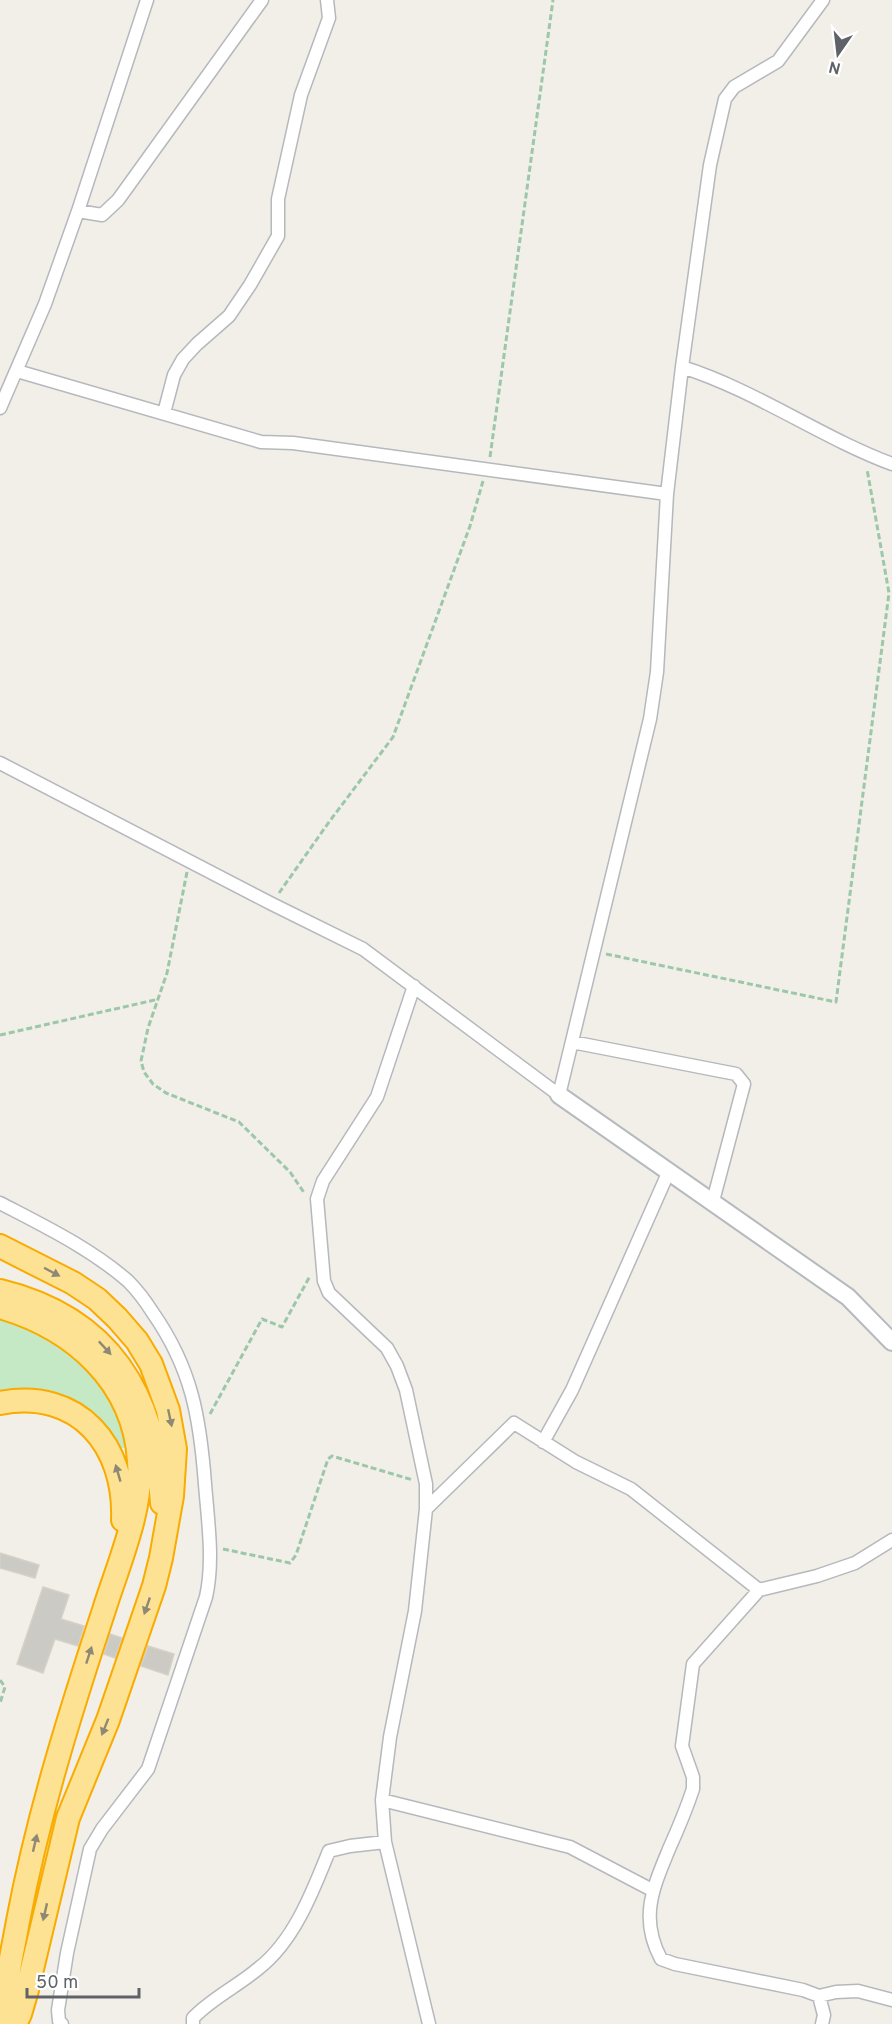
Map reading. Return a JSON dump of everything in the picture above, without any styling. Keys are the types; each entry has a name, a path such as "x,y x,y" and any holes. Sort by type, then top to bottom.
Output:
{"highway":[{"path":"0,1246 47,1268 97,1299 137,1341 152,1364 168,1410 175,1449 172,1496 154,1586 108,1720 68,1818 27,1990 15,2024"},
{"path":"0,1291 19,1295 73,1320 103,1346 132,1384 147,1415 155,1451 162,1500 161,1558"},
{"path":"0,1307 37,1320 80,1346 107,1377 118,1394 128,1415 140,1460 140,1479 132,1521 70,1712 0,1975"},
{"path":"0,1403 29,1401 60,1407 87,1423 109,1448 122,1486 124,1509 116,1572"},
{"path":"6,2024 6,1987 25,1887"}],"street":[{"path":"0,408 45,304 147,0"},
{"path":"78,211 102,215 117,200 262,0"},
{"path":"164,413 174,375 183,359 229,316 279,236 279,199 301,94 329,18 327,0"},
{"path":"559,1095 650,719 657,672 667,494 682,368 710,165 725,99 734,87 778,61 823,0"},
{"path":"682,368 738,390 868,455 892,464"},
{"path":"17,371 261,442 293,443 667,494"},
{"path":"0,763 363,949 559,1095 848,1297 892,1342"},
{"path":"414,986 377,1097 323,1181 317,1199 324,1281 329,1293 387,1348 397,1366 406,1390 426,1484 426,1509 415,1611 390,1737 382,1800 385,1842 429,2024"},
{"path":"572,1042 736,1074 744,1084 713,1201"},
{"path":"543,1442 572,1390 669,1171"},
{"path":"0,1203 86,1250 130,1283 161,1324 179,1357 191,1387 204,1468 210,1548 210,1571 206,1598 148,1769 102,1829 90,1849 67,1953 58,2010 59,2021 62,2024"},
{"path":"426,1509 514,1423 576,1462 631,1489 759,1590"},
{"path":"892,1540 855,1563 818,1576 759,1590 693,1664 682,1746 693,1777 693,1789 652,1890 649,1913 654,1945 661,1959 675,1964 803,1990 819,1996 836,1992 858,1991 892,2000"},
{"path":"382,1800 570,1847 652,1890"},
{"path":"193,2024 193,2018 203,2007 260,1968 278,1950 310,1899 329,1851 385,1842"},
{"path":"819,1996 824,2015 822,2024"}],"path":[{"path":"593,951 836,1002 888,593 867,470 868,455"},
{"path":"189,861 167,973 148,1028 141,1061 144,1072 153,1084 166,1093 239,1122 290,1172 318,1216"},
{"path":"0,1035 159,999"},
{"path":"198,1425 209,1417 262,1319 282,1327 311,1273 322,1259"},
{"path":"210,1548 290,1563 296,1555 328,1459 332,1456 426,1484"},
{"path":"0,1680 5,1687 0,1702"}],"green space":[{"path":"0,1318 13,1321 69,1348 116,1403 130,1446 119,1449 89,1412 0,1396"}],"building":[{"path":"0,1553 39,1565 35,1578 0,1568"},
{"path":"43,1587 69,1595 61,1619 84,1626 78,1646 55,1639 43,1673 17,1664"},
{"path":"110,1634 122,1638 115,1658 104,1654"},
{"path":"148,1646 174,1654 168,1675 141,1666"}]}
